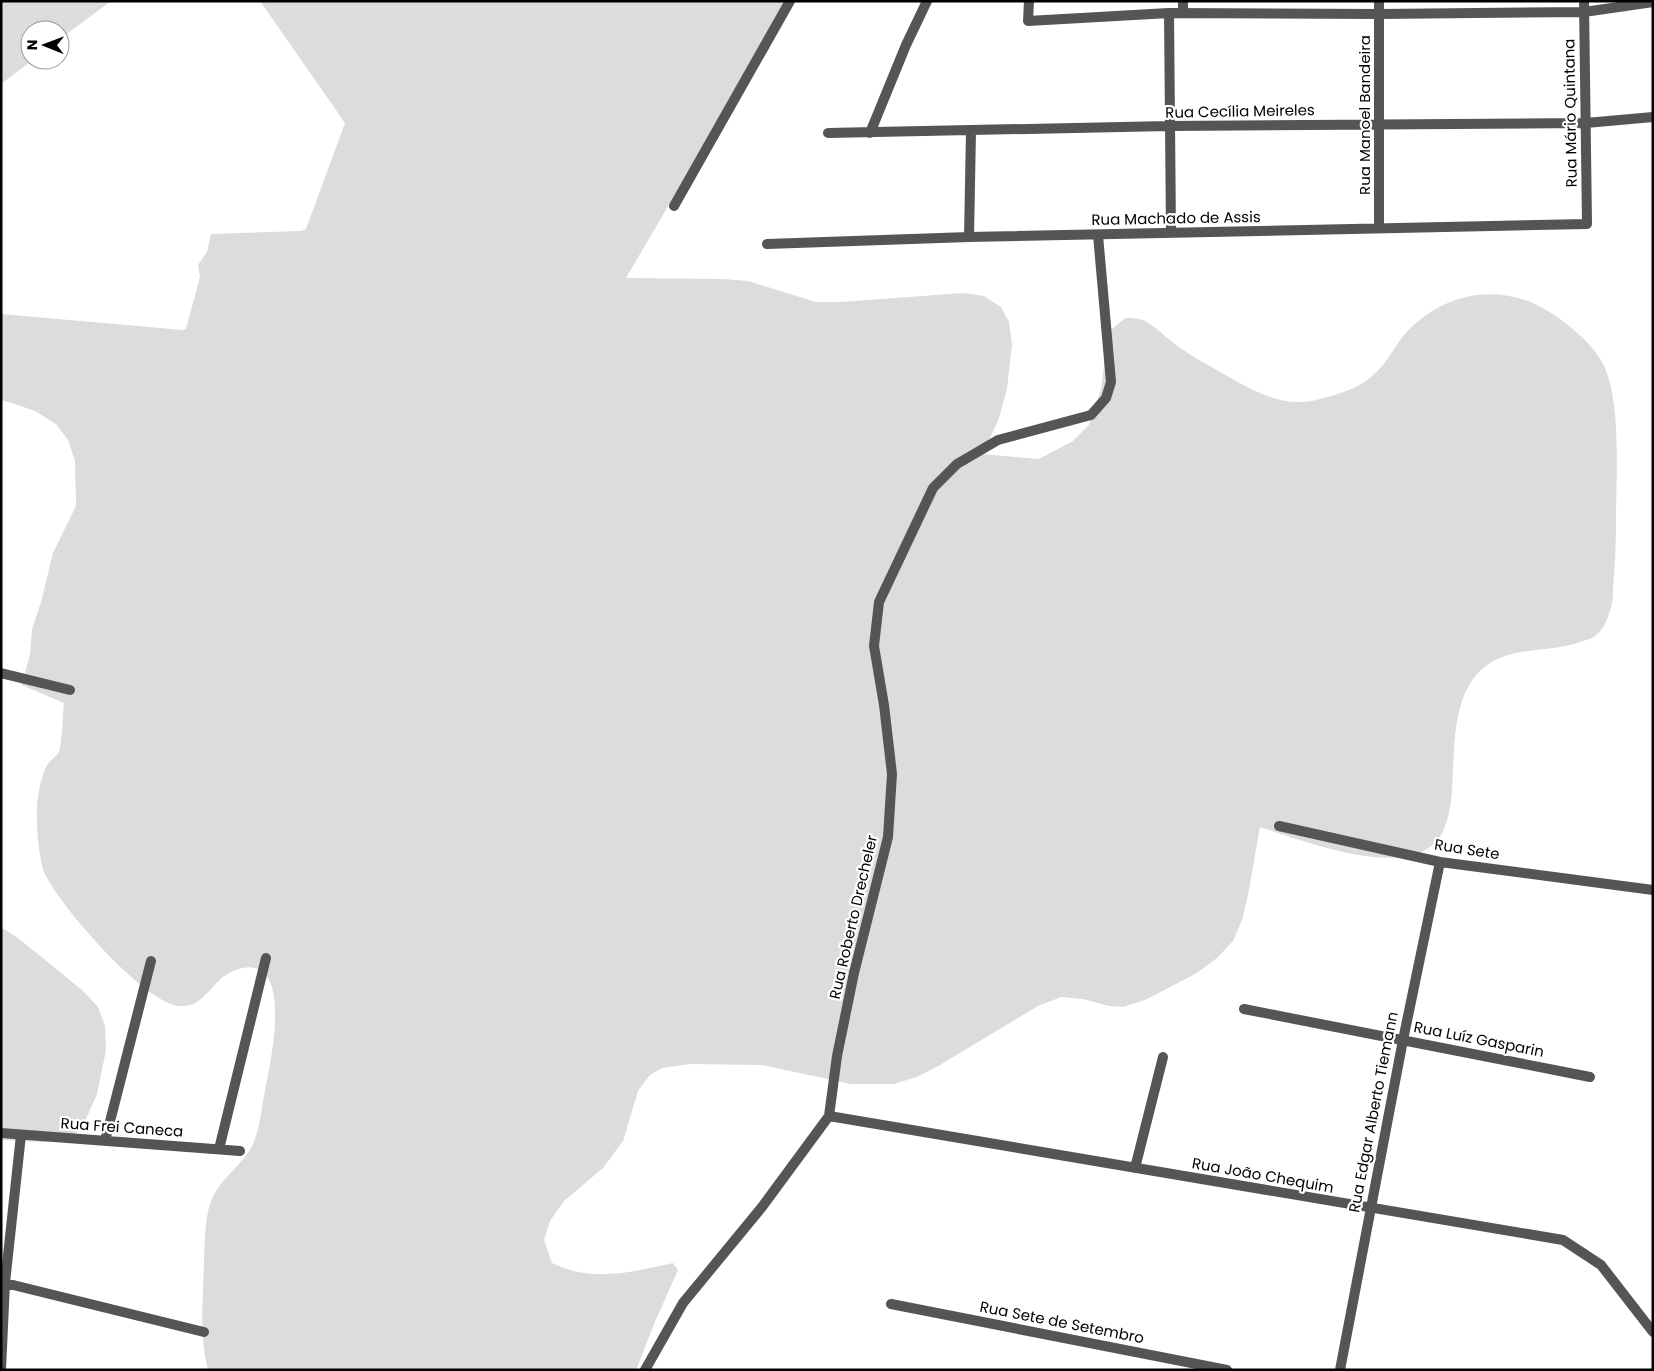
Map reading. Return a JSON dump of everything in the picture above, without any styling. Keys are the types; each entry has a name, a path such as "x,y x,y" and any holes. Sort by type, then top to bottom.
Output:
{"street":[{"path":"674,206 790,1"},
{"path":"870,133 906,45 927,1"},
{"path":"1028,1 1028,21 1169,13 1379,14 1653,2"},
{"path":"1183,1 1183,13"},
{"name":"Rua Manoel Bandeira","path":"1379,1 1378,124 1380,228"},
{"name":"Rua Mário Quintana","path":"1584,6 1587,224"},
{"path":"1169,13 1171,233"},
{"name":"Rua Cecília Meireles","path":"828,133 1169,126 1586,123 1653,117"},
{"path":"969,237 971,131"},
{"name":"Rua Machado de Assis","path":"767,244 969,237 1587,224"},
{"name":"Rua Roberto Drecheler","path":"645,1370 683,1304 762,1207 829,1116 837,1056 888,838 892,774 884,705 874,646 879,602 933,488 957,464 998,440 1091,415 1106,398 1111,382 1098,235"},
{"path":"1,673 70,690"},
{"name":"Rua Sete","path":"1279,826 1440,862 1653,890"},
{"name":"Rua Edgar Alberto Tiemann","path":"1340,1370 1403,1040 1440,862"},
{"path":"219,1149 266,958"},
{"path":"105,1141 151,961"},
{"name":"Rua Luíz Gasparin","path":"1244,1009 1590,1076"},
{"path":"1135,1168 1163,1057"},
{"name":"Rua João Chequim","path":"829,1116 1563,1240 1601,1265 1653,1332"},
{"name":"Rua Frei Caneca","path":"1,1133 240,1151"},
{"path":"1,1370 5,1283 21,1135"},
{"path":"5,1283 204,1332"},
{"name":"Rua Sete de Setembro","path":"891,1304 1227,1370"}],"shaded area":[{"path":"1,1 111,1 70,32 70,20 20,20 20,70 1,84"},
{"path":"260,1 788,1 626,278 748,281 816,302 841,302 963,293 984,296 1001,307 1009,322 1012,345 1007,389 999,418 983,454 1039,459 1073,441 1089,425 1101,390 1106,347 1110,331 1125,318 1145,321 1190,355 1264,395 1289,402 1302,402 1338,394 1365,382 1381,368 1404,335 1416,323 1444,305 1475,295 1491,294 1508,296 1535,304 1568,325 1588,343 1602,362 1613,396 1617,461 1616,546 1613,600 1605,623 1595,637 1570,645 1527,651 1500,658 1488,664 1477,674 1462,700 1457,720 1450,810 1444,829 1431,846 1411,855 1387,858 1359,855 1331,849 1260,827 1248,895 1242,920 1233,941 1217,958 1197,973 1145,1000 1123,1007 1109,1006 1083,999 1061,997 1038,1006 917,1077 894,1084 851,1084 762,1065 691,1064 662,1068 650,1075 638,1091 623,1141 603,1168 564,1201 550,1221 544,1240 552,1263 574,1271 611,1274 673,1263 678,1270 636,1370 208,1370 203,1344 202,1317 207,1216 215,1193 246,1155 256,1136 274,1038 275,1007 273,994 270,982 262,971 251,967 238,969 226,975 194,1004 179,1006 164,1001 145,989 104,951 67,908 45,874 38,841 38,800 40,785 47,765 59,752 64,703 22,685 30,654 32,629 53,553 76,506 75,461 68,440 56,424 35,411 1,400 1,314 183,330 186,329 200,277 198,265 207,252 211,234 301,231 306,229 345,123"},
{"path":"1,927 18,938 82,990 98,1007 105,1026 106,1050 97,1094 82,1128 67,1139 43,1142 1,1140"}]}
